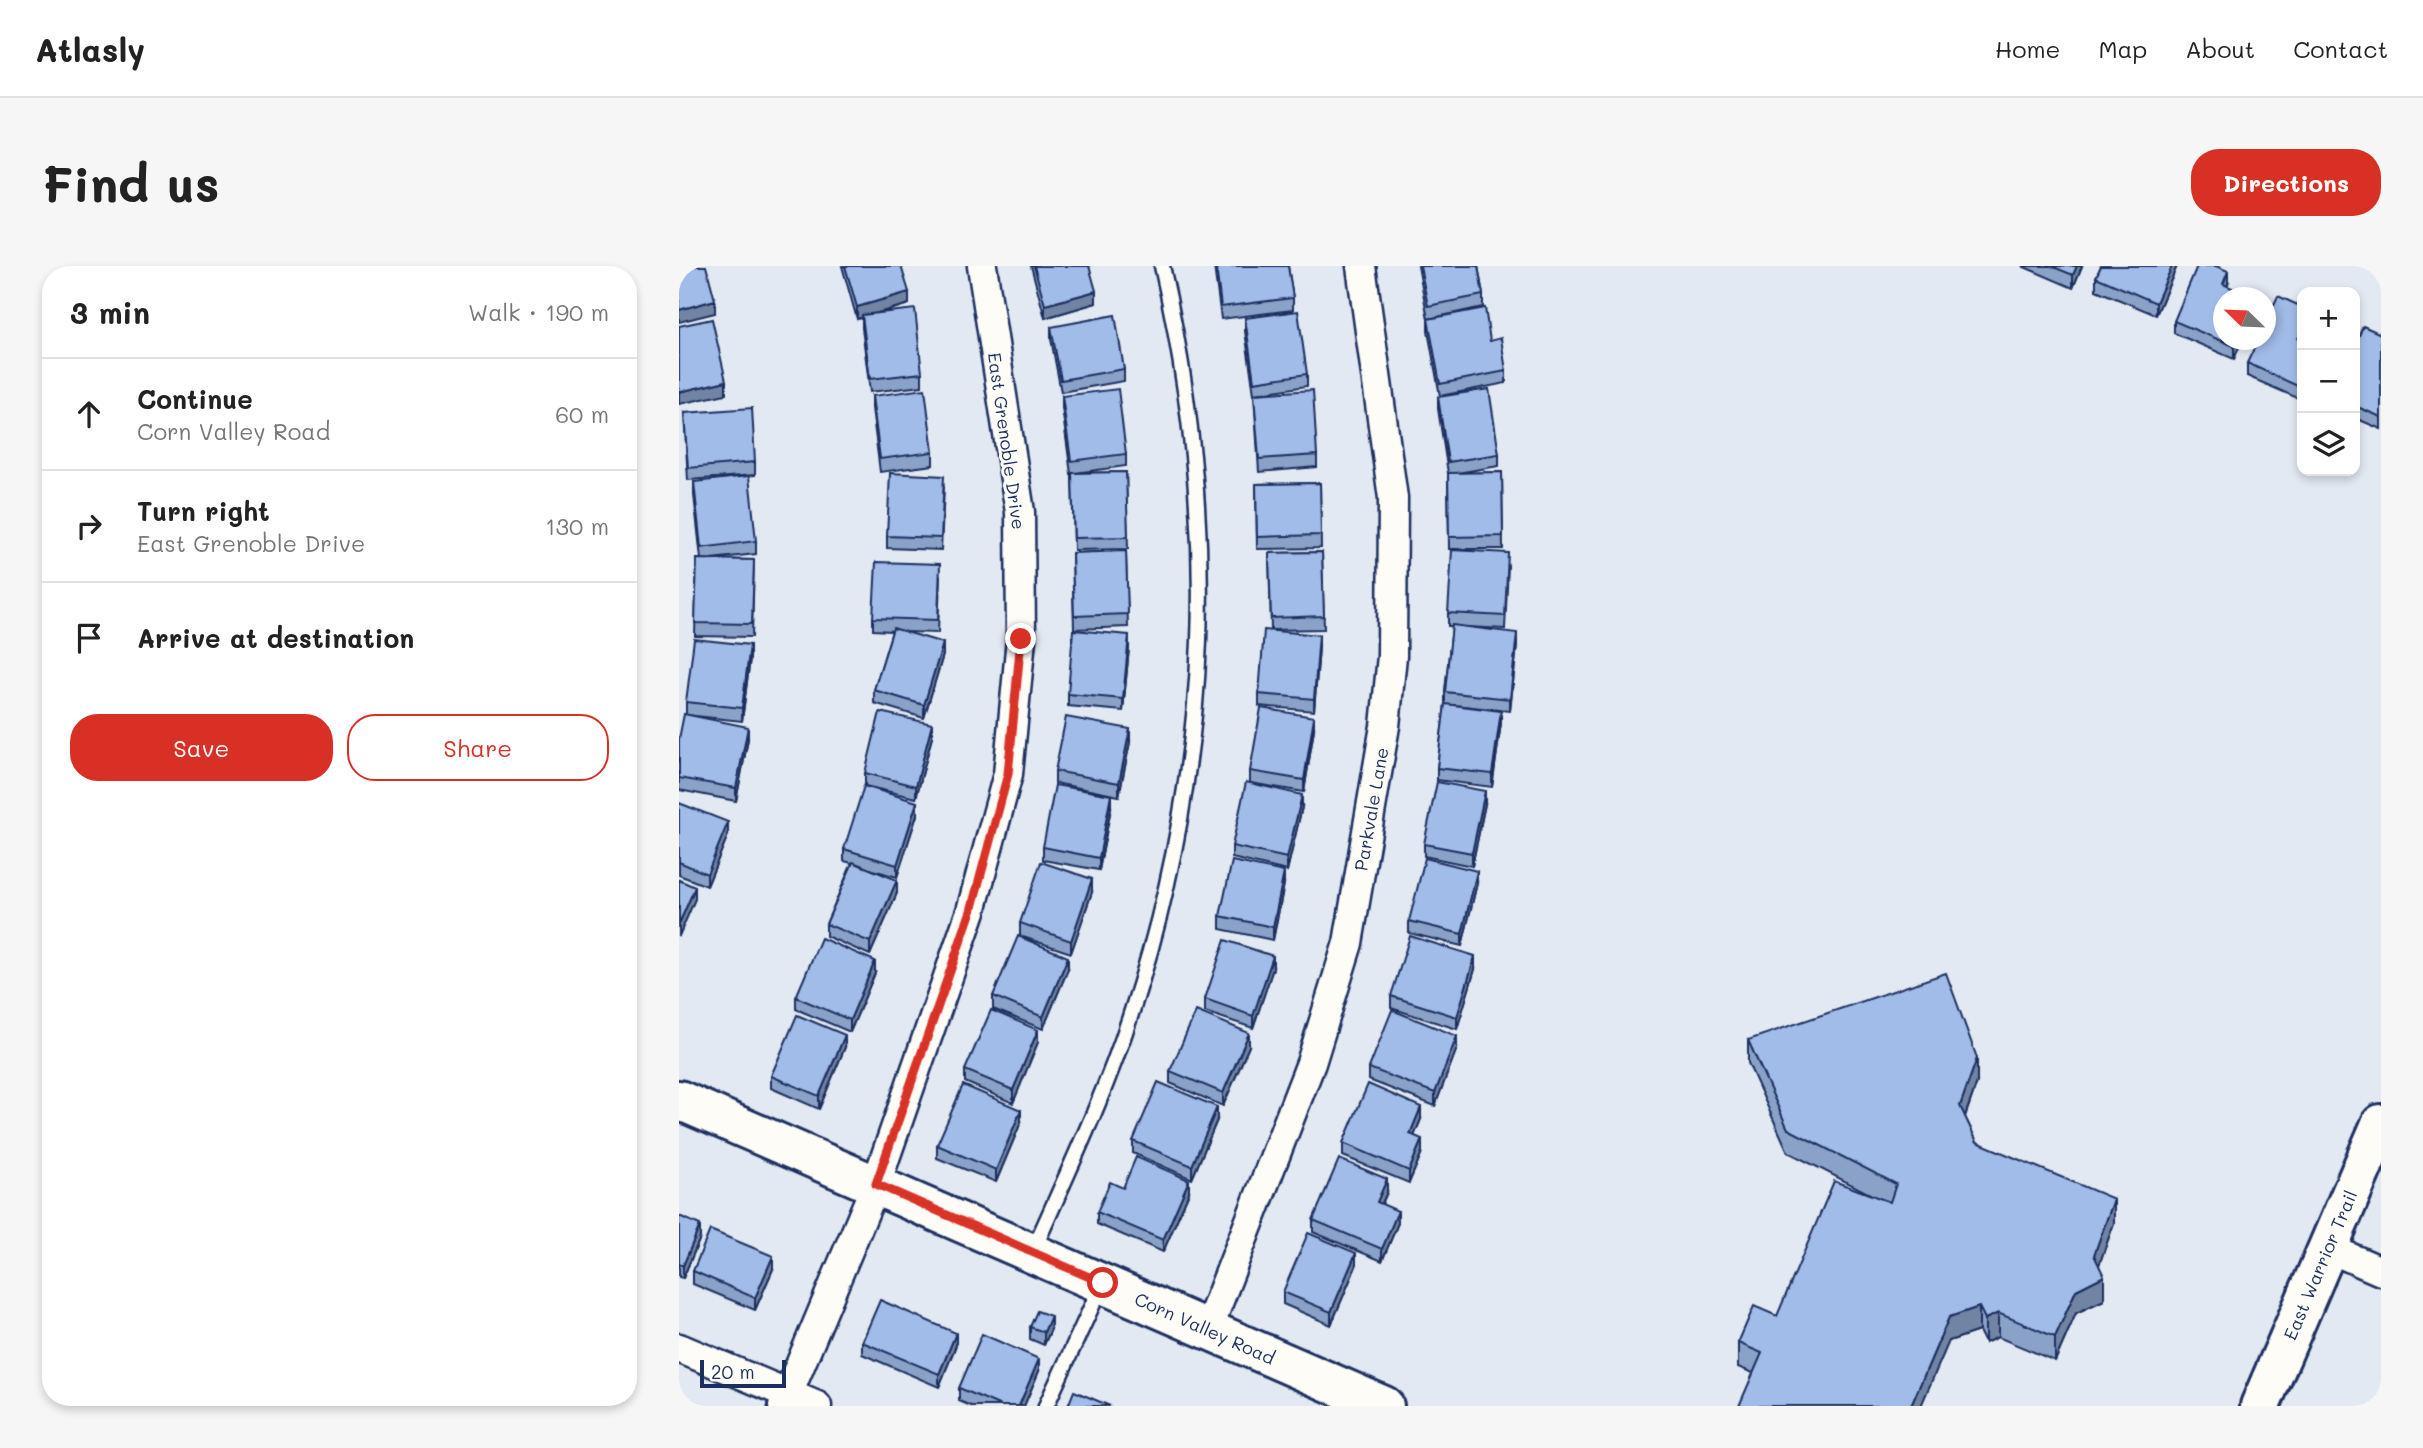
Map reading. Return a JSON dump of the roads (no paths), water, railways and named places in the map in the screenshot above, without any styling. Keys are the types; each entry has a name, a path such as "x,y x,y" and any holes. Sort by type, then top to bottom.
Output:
{"main road":[{"name":"Corn Valley Road","path":"679,1100 1384,1406"},
{"name":"East Warrior Trail","path":"2260,1406 2381,1124"}],"street":[{"name":"East Grenoble Drive","path":"785,1400 876,1184 971,911 1008,774 1021,639 1020,512 982,266"},
{"name":"Parkvale Lane","path":"1207,1329 1311,1063 1348,943 1385,726 1392,656 1393,498 1361,266"},
{"path":"2328,1248 2381,1270"},
{"path":"679,1348 785,1400 817,1406"}],"lane":[{"path":"1032,1252 1097,1107 1130,1017 1169,870 1187,775 1199,678 1201,533 1185,374 1162,266"},
{"path":"1046,1406 1103,1283"}]}
